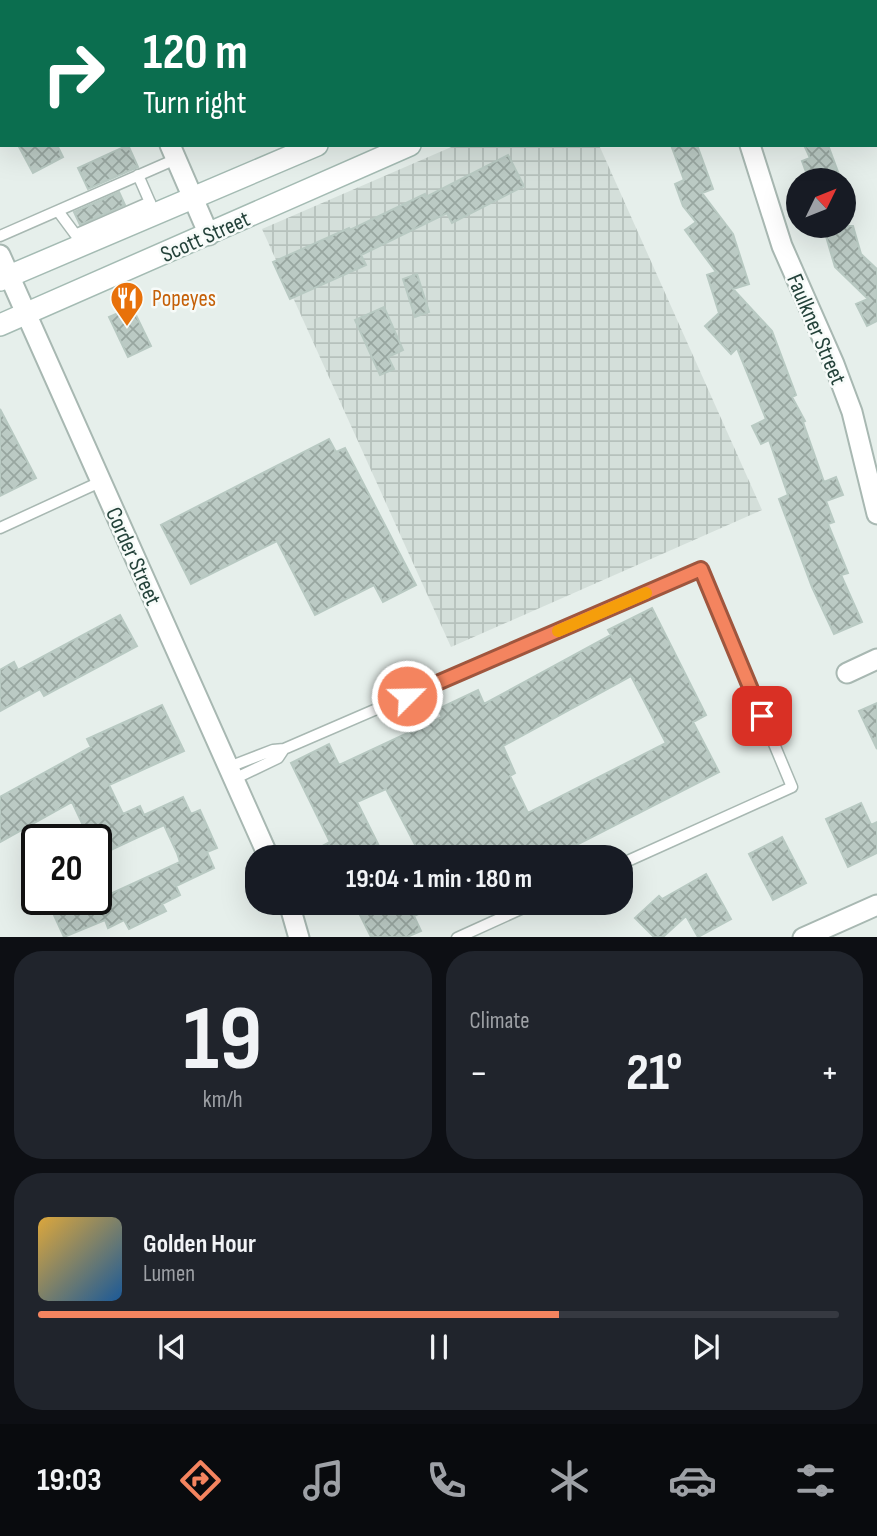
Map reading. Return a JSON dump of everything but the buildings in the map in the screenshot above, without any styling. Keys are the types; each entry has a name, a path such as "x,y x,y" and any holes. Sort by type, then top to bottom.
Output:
{"main road":[{"name":"Scott Street","path":"5,278 79,240 153,208 194,199 310,147"},
{"name":"Scott Street","path":"0,325 209,235 397,148"}],"street":[{"name":"Faulkner Street","path":"751,147 782,246 852,412 877,514"},
{"path":"173,152 209,235"},
{"name":"Corder Street","path":"0,255 5,278 25,314 263,845"},
{"path":"847,673 877,659"},
{"path":"803,937 877,905"},
{"path":"293,915 299,937"}],"lane":[{"path":"0,236 138,176 173,152"},
{"path":"138,176 153,208"},
{"path":"58,211 79,240"},
{"path":"0,528 100,482"},
{"path":"231,773 273,750 284,749 701,569 792,787 633,859"},
{"path":"457,937 507,915"}],"shaded area":[{"path":"451,147 600,147 762,510 451,647 262,229"}],"slow traffic":[{"path":"558,631 646,593"}],"place":[{"name":"Popeyes","path":"127,328"}],"route":[{"path":"407,696 701,569 762,716"}]}
